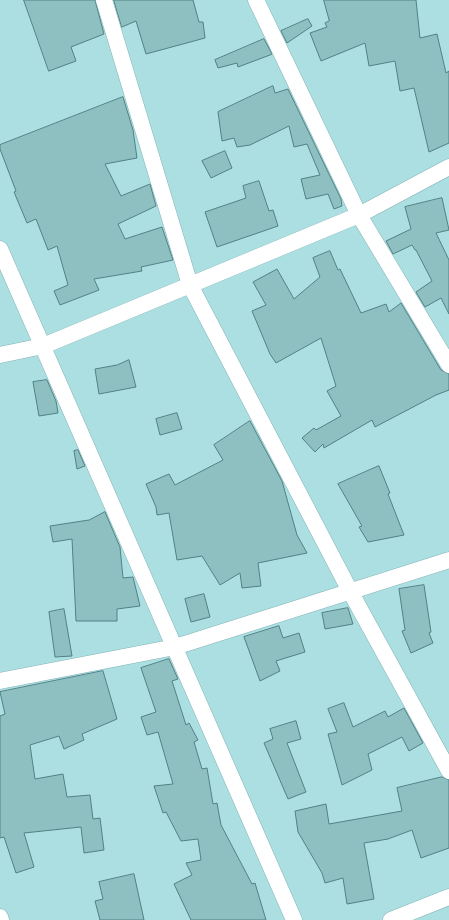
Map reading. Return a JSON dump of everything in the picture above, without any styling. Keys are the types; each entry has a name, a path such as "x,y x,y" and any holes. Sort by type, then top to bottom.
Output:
{"street":[{"path":"104,0 190,285 350,591 449,771"},
{"path":"261,2 359,215 449,365"},
{"path":"0,355 43,346 359,215 449,166"},
{"path":"0,249 294,920"},
{"path":"0,681 174,647 449,560"},
{"path":"391,920 449,897"}],"building":[{"path":"24,0 95,0 104,34 71,47 76,61 49,71"},
{"path":"114,0 193,0 199,22 203,22 205,38 146,54 136,21 122,27"},
{"path":"324,0 416,0 420,38 437,34 446,73 449,71 449,143 429,152 414,88 400,91 395,61 369,66 365,43 321,61 310,33 327,27 325,23 329,21"},
{"path":"308,19 312,26 287,43 281,31"},
{"path":"264,39 272,54 238,67 237,63 218,68 215,60"},
{"path":"273,86 275,93 288,89 341,199 342,206 334,209 328,194 306,199 301,179 320,175 307,144 294,147 289,126 250,145 237,147 234,138 222,141 218,112"},
{"path":"123,97 133,130 137,158 105,164 121,196 150,184 156,206 118,224 125,239 162,227 173,260 141,267 142,271 94,279 99,290 60,305 54,291 68,285 57,246 48,250 36,219 27,223 14,192 16,191 0,149 0,145"},
{"path":"225,151 232,168 211,178 202,161"},
{"path":"259,181 269,211 273,210 278,226 217,247 205,212 246,198 243,186"},
{"path":"442,198 449,230 436,233 449,260 449,314 441,298 425,307 416,292 432,281 412,245 393,254 386,241 411,229 405,207"},
{"path":"330,251 338,270 340,269 361,313 386,304 389,312 401,303 441,370 449,374 449,390 436,395 375,427 372,420 324,448 323,444 315,452 302,438 314,428 316,430 341,416 327,391 336,386 321,338 276,363 270,354 252,311 266,305 253,282 277,269 294,299 320,277 313,258"},
{"path":"129,360 136,387 99,394 95,369 117,365"},
{"path":"47,380 56,401 58,413 39,416 33,382"},
{"path":"177,413 182,429 160,435 156,419"},
{"path":"250,421 282,481 297,535 307,553 258,563 261,586 242,588 240,573 220,585 202,556 177,560 169,513 157,515 156,507 146,484 169,474 175,485 223,460 214,445"},
{"path":"78,450 85,466 77,469 74,451"},
{"path":"379,466 404,535 368,542 359,527 362,526 338,484"},
{"path":"105,512 120,547 123,578 133,577 140,606 117,609 117,621 76,621 72,539 53,542 50,526 89,520"},
{"path":"424,585 431,632 429,633 433,643 411,653 402,631 405,630 399,589"},
{"path":"204,594 210,617 191,622 185,599"},
{"path":"348,608 353,624 325,629 322,613"},
{"path":"64,609 72,656 55,657 49,612"},
{"path":"279,626 283,638 299,633 305,652 276,661 280,671 260,681 244,637"},
{"path":"169,659 178,679 172,681 186,725 189,723 198,740 194,742 202,769 207,768 213,804 217,803 221,825 252,884 255,883 266,920 191,920 174,884 192,875 186,863 201,860 198,839 181,841 166,812 163,813 154,786 173,784 158,732 147,735 141,717 156,712 141,668"},
{"path":"103,671 117,719 82,734 84,740 64,749 59,736 30,745 35,779 63,774 67,797 90,795 93,819 100,818 104,850 84,853 81,827 24,833 34,867 16,873 4,837 0,838 0,716 5,714 0,692"},
{"path":"344,703 353,727 385,711 388,717 404,708 423,743 409,751 402,737 368,754 372,770 342,785 328,734 337,732 328,709"},
{"path":"296,721 301,739 287,743 306,792 288,799 264,743 273,739 270,729"},
{"path":"442,777 449,780 449,848 421,858 412,830 388,839 364,843 374,899 347,904 343,878 325,883 322,873 298,832 295,811 326,804 329,824 402,811 397,788"},
{"path":"134,874 144,920 100,920 95,901 103,899 99,882"}]}
